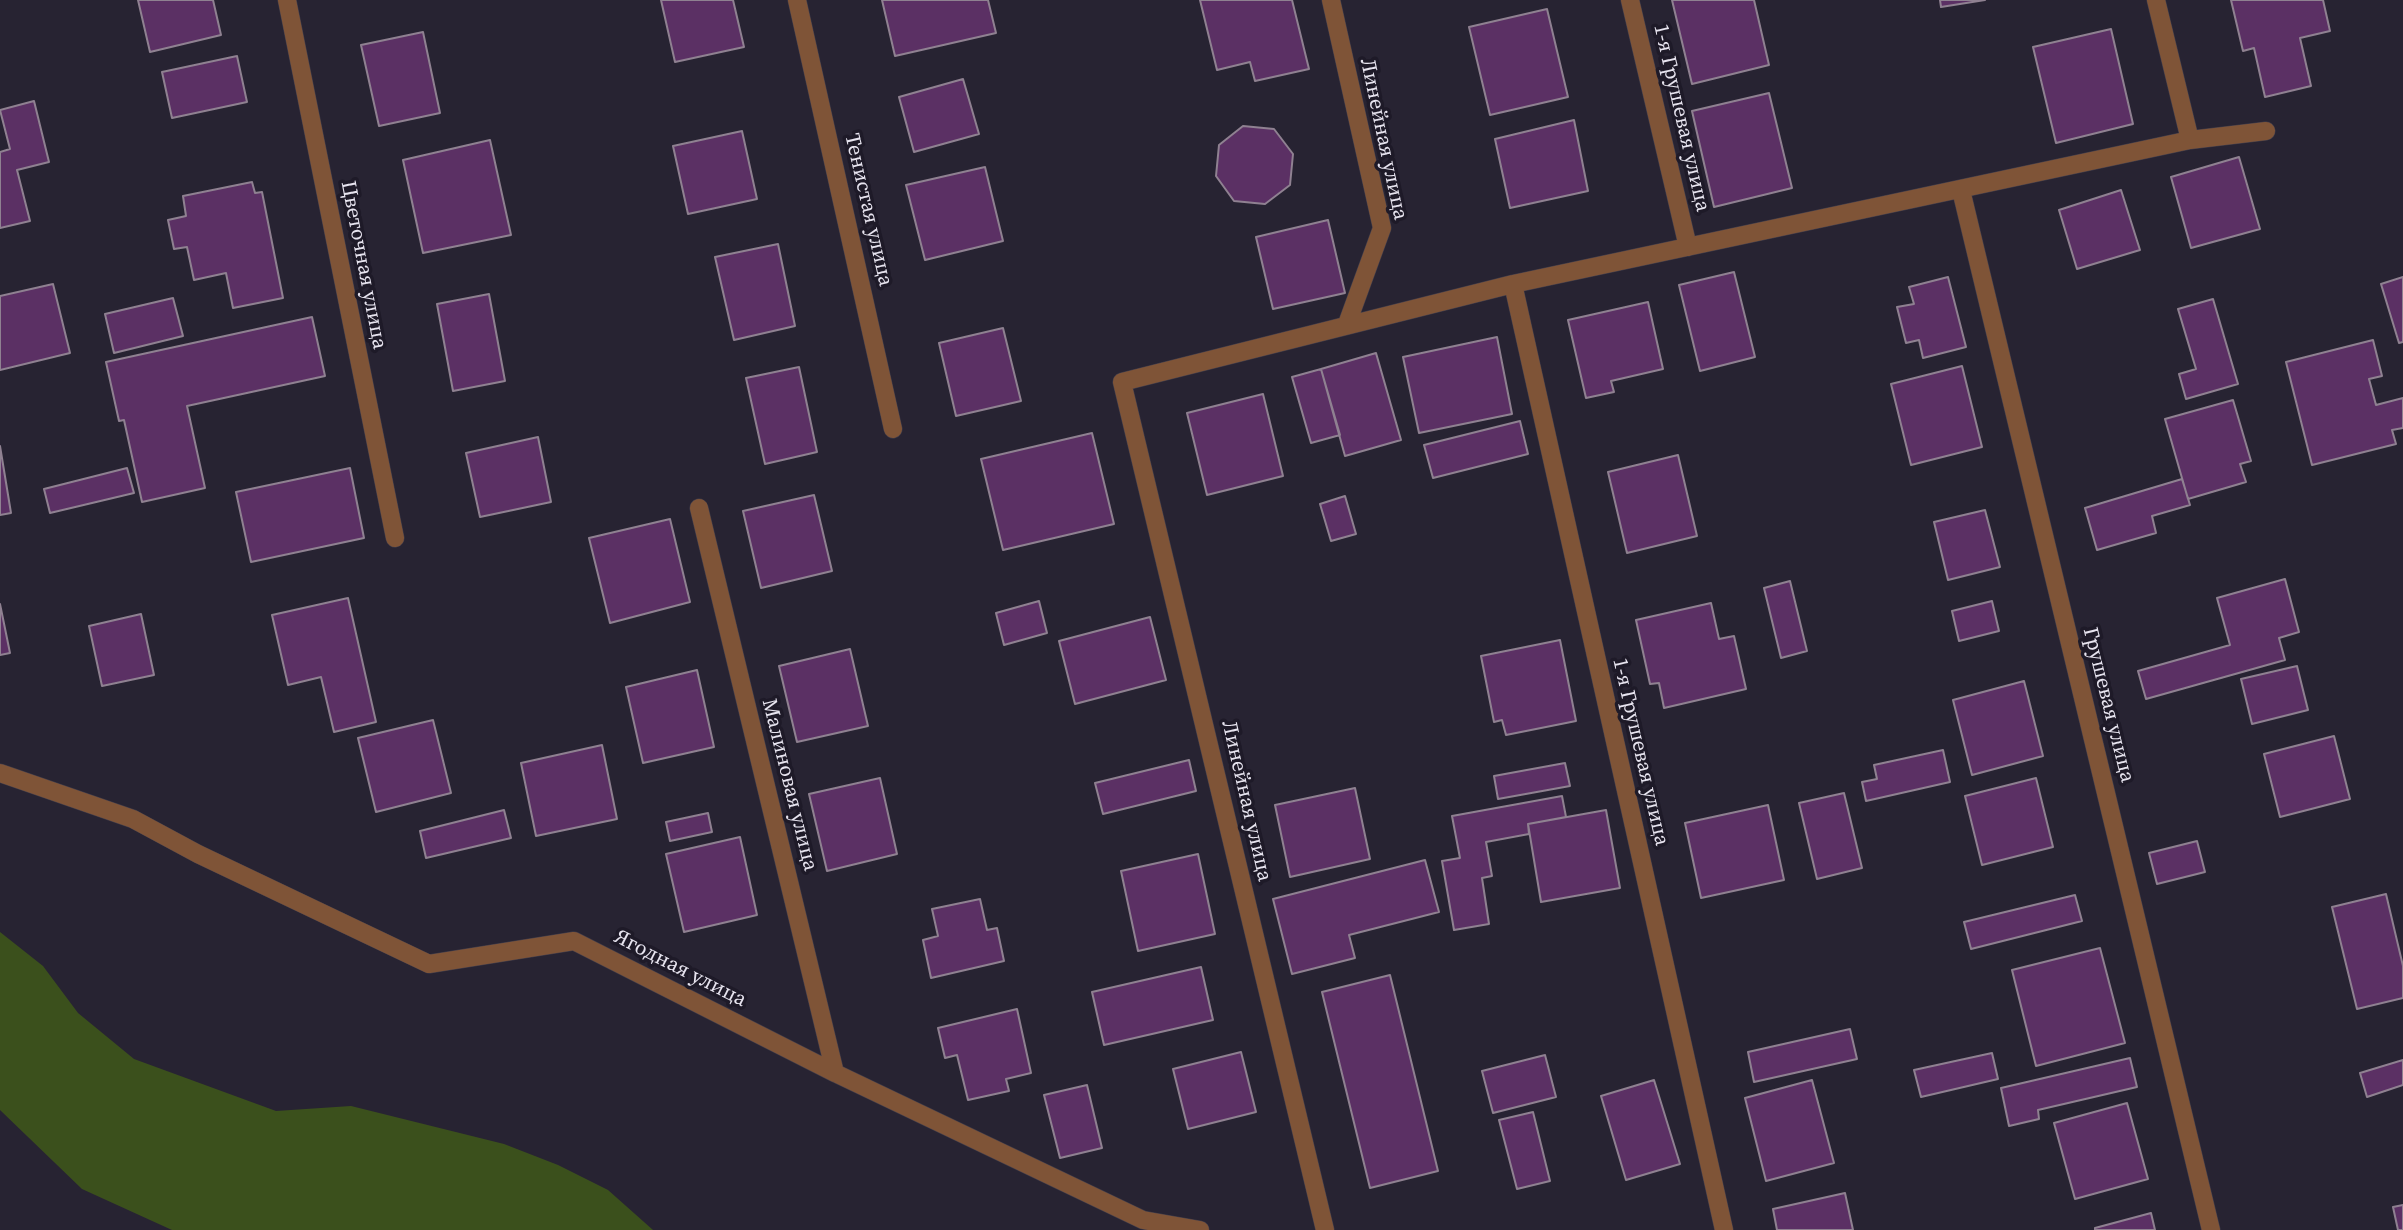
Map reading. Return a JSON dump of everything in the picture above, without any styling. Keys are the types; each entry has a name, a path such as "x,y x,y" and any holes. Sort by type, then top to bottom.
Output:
{"street":[{"name":"Цветочная улица","path":"287,0 395,538"},
{"name":"Тенистая улица","path":"797,0 893,429"},
{"name":"Линейная улица","path":"1325,1230 1122,382 1346,324 1382,228 1331,0"},
{"name":"1-я Грушевая улица","path":"1630,0 1688,247"},
{"path":"2156,0 2190,141"},
{"path":"1346,324 1513,284 2190,141 2266,131"},
{"name":"Грушевая улица","path":"1961,190 2211,1230"},
{"name":"1-я Грушевая улица","path":"1513,284 1724,1230"},
{"name":"Малиновая улица","path":"699,508 835,1073"},
{"name":"Ягодная улица","path":"0,773 133,819 198,854 429,964 574,941 835,1073 1143,1220 1200,1230"}],"green space":[{"path":"0,932 43,966 78,1013 134,1059 276,1111 351,1106 504,1144 558,1165 608,1190 653,1230 172,1230 82,1189 0,1110"}],"building":[{"path":"138,0 213,0 221,35 150,52"},
{"path":"661,0 733,0 744,47 675,62"},
{"path":"882,0 988,0 996,33 895,56"},
{"path":"1200,0 1292,0 1309,69 1255,81 1250,62 1217,70"},
{"path":"1672,0 1754,0 1769,65 1692,84"},
{"path":"1940,0 1985,0 1941,7"},
{"path":"2231,0 2323,0 2330,31 2300,38 2311,86 2265,97 2254,48 2243,51"},
{"path":"1547,9 1568,97 1490,115 1469,27"},
{"path":"2111,29 2133,124 2056,143 2033,47"},
{"path":"423,32 440,113 379,126 361,45"},
{"path":"237,56 247,102 172,118 162,72"},
{"path":"963,79 979,134 914,152 899,97"},
{"path":"1769,93 1792,188 1714,207 1692,111"},
{"path":"34,101 49,162 17,170 30,221 0,228 0,152 10,149 0,110"},
{"path":"1574,120 1588,191 1510,208 1495,139"},
{"path":"1243,126 1274,129 1293,154 1290,185 1265,204 1234,201 1216,176 1219,145"},
{"path":"742,131 757,199 688,214 673,146"},
{"path":"490,140 511,235 423,253 403,160"},
{"path":"2239,157 2260,229 2191,248 2171,177"},
{"path":"985,167 1003,241 925,260 906,185"},
{"path":"252,182 255,193 262,192 283,298 233,308 226,273 194,280 187,247 174,249 168,220 186,216 183,196"},
{"path":"2121,190 2140,250 2077,269 2059,210"},
{"path":"1328,220 1345,293 1273,309 1256,237"},
{"path":"778,244 795,326 734,340 715,257"},
{"path":"1734,272 1755,357 1700,371 1679,285"},
{"path":"1948,277 1966,347 1923,358 1919,340 1906,343 1897,307 1914,304 1909,287"},
{"path":"2403,277 2403,342 2399,343 2381,284"},
{"path":"53,284 70,353 0,370 0,296"},
{"path":"489,294 505,381 453,391 437,304"},
{"path":"173,298 183,336 114,353 105,314"},
{"path":"2213,299 2238,384 2186,399 2179,374 2196,369 2178,309"},
{"path":"1648,302 1663,369 1611,381 1614,392 1586,398 1568,320"},
{"path":"312,317 325,376 187,406 205,488 142,502 124,420 119,421 106,362"},
{"path":"1003,328 1021,401 956,416 939,343"},
{"path":"1497,337 1512,414 1419,433 1403,357"},
{"path":"2373,340 2382,376 2369,379 2376,405 2403,398 2403,428 2392,430 2396,444 2312,465 2286,362"},
{"path":"1376,353 1401,440 1345,456 1321,369"},
{"path":"1962,366 1982,447 1911,465 1891,384"},
{"path":"799,367 817,452 765,464 746,378"},
{"path":"1321,369 1340,435 1311,443 1292,377"},
{"path":"1263,394 1283,476 1207,495 1187,413"},
{"path":"2233,400 2251,461 2240,464 2246,482 2188,499 2165,419"},
{"path":"1520,421 1528,454 1433,478 1424,445"},
{"path":"1092,433 1114,524 1003,550 981,459"},
{"path":"538,437 551,502 480,517 466,453"},
{"path":"0,446 11,513 0,515"},
{"path":"1678,455 1697,536 1627,553 1608,472"},
{"path":"127,468 134,493 50,513 44,489"},
{"path":"350,468 364,538 251,562 236,492"},
{"path":"2182,479 2190,505 2152,516 2156,533 2097,550 2085,508"},
{"path":"814,495 832,571 761,588 743,511"},
{"path":"1345,496 1356,534 1331,541 1320,504"},
{"path":"1985,510 2000,567 1948,580 1934,522"},
{"path":"670,519 690,602 610,623 589,538"},
{"path":"2285,579 2299,632 2279,638 2285,660 2146,699 2138,671 2230,645 2217,598"},
{"path":"1790,581 1807,651 1781,658 1764,588"},
{"path":"348,598 376,722 334,732 321,677 288,685 272,615"},
{"path":"1039,601 1047,633 1004,645 996,613"},
{"path":"1992,601 1999,631 1959,641 1952,611"},
{"path":"1711,603 1719,639 1734,636 1746,689 1664,708 1659,683 1650,684 1636,620"},
{"path":"0,604 10,653 0,655"},
{"path":"141,614 154,675 102,686 89,626"},
{"path":"1150,617 1166,680 1075,704 1059,641"},
{"path":"1560,640 1576,721 1506,735 1502,720 1494,722 1481,656"},
{"path":"850,649 868,726 797,742 779,666"},
{"path":"2297,666 2308,710 2252,724 2241,679"},
{"path":"697,670 714,747 643,763 626,687"},
{"path":"2024,681 2043,756 1972,775 1953,700"},
{"path":"433,720 451,793 376,812 358,738"},
{"path":"2334,736 2350,799 2280,817 2264,754"},
{"path":"602,745 617,819 536,836 521,763"},
{"path":"1943,750 1950,782 1866,801 1862,782 1877,779 1874,765"},
{"path":"1189,760 1196,791 1103,814 1095,783"},
{"path":"1565,763 1570,786 1498,799 1494,776"},
{"path":"880,778 897,854 827,871 809,794"},
{"path":"2036,778 2053,847 1982,865 1965,796"},
{"path":"1355,788 1370,859 1290,877 1275,805"},
{"path":"1844,793 1862,868 1817,879 1799,803"},
{"path":"1562,796 1566,817 1528,824 1529,834 1486,842 1492,876 1482,878 1489,924 1454,930 1442,861 1460,858 1452,816"},
{"path":"1768,805 1784,880 1701,898 1685,823"},
{"path":"504,810 511,838 426,858 420,831"},
{"path":"1606,810 1620,888 1541,902 1528,824"},
{"path":"708,813 712,832 670,841 666,822"},
{"path":"740,837 757,915 684,932 666,854"},
{"path":"2197,841 2205,872 2157,884 2149,853"},
{"path":"1198,854 1215,934 1138,951 1121,871"},
{"path":"1425,860 1439,912 1349,935 1355,958 1292,974 1273,899"},
{"path":"2386,894 2403,966 2403,998 2357,1009 2332,907"},
{"path":"2075,895 2082,921 1971,949 1964,922"},
{"path":"980,899 987,930 997,928 1004,961 931,978 923,940 938,936 932,909"},
{"path":"2100,948 2125,1043 2036,1066 2012,970"},
{"path":"1201,967 1213,1020 1104,1045 1092,992"},
{"path":"1390,975 1438,1171 1370,1188 1322,992"},
{"path":"1017,1009 1031,1073 1006,1079 1009,1091 968,1100 957,1055 945,1058 938,1028"},
{"path":"1850,1029 1857,1059 1754,1082 1748,1052"},
{"path":"1241,1052 1256,1112 1188,1129 1173,1069"},
{"path":"1992,1053 1998,1079 1921,1097 1914,1070"},
{"path":"1545,1055 1556,1097 1493,1113 1482,1071"},
{"path":"2130,1058 2137,1087 2038,1110 2039,1119 2009,1126 2001,1088"},
{"path":"2403,1060 2403,1085 2367,1097 2360,1073"},
{"path":"1654,1080 1680,1164 1626,1180 1601,1096"},
{"path":"1812,1080 1834,1163 1766,1181 1745,1098"},
{"path":"1087,1085 1102,1148 1060,1158 1044,1095"},
{"path":"2127,1103 2148,1179 2075,1199 2054,1123"},
{"path":"1533,1112 1550,1181 1517,1189 1499,1120"},
{"path":"1845,1193 1853,1230 1777,1230 1773,1209"},
{"path":"2403,1205 2403,1230 2398,1230 2393,1207"},
{"path":"2151,1213 2155,1230 2095,1230 2095,1228"}]}
